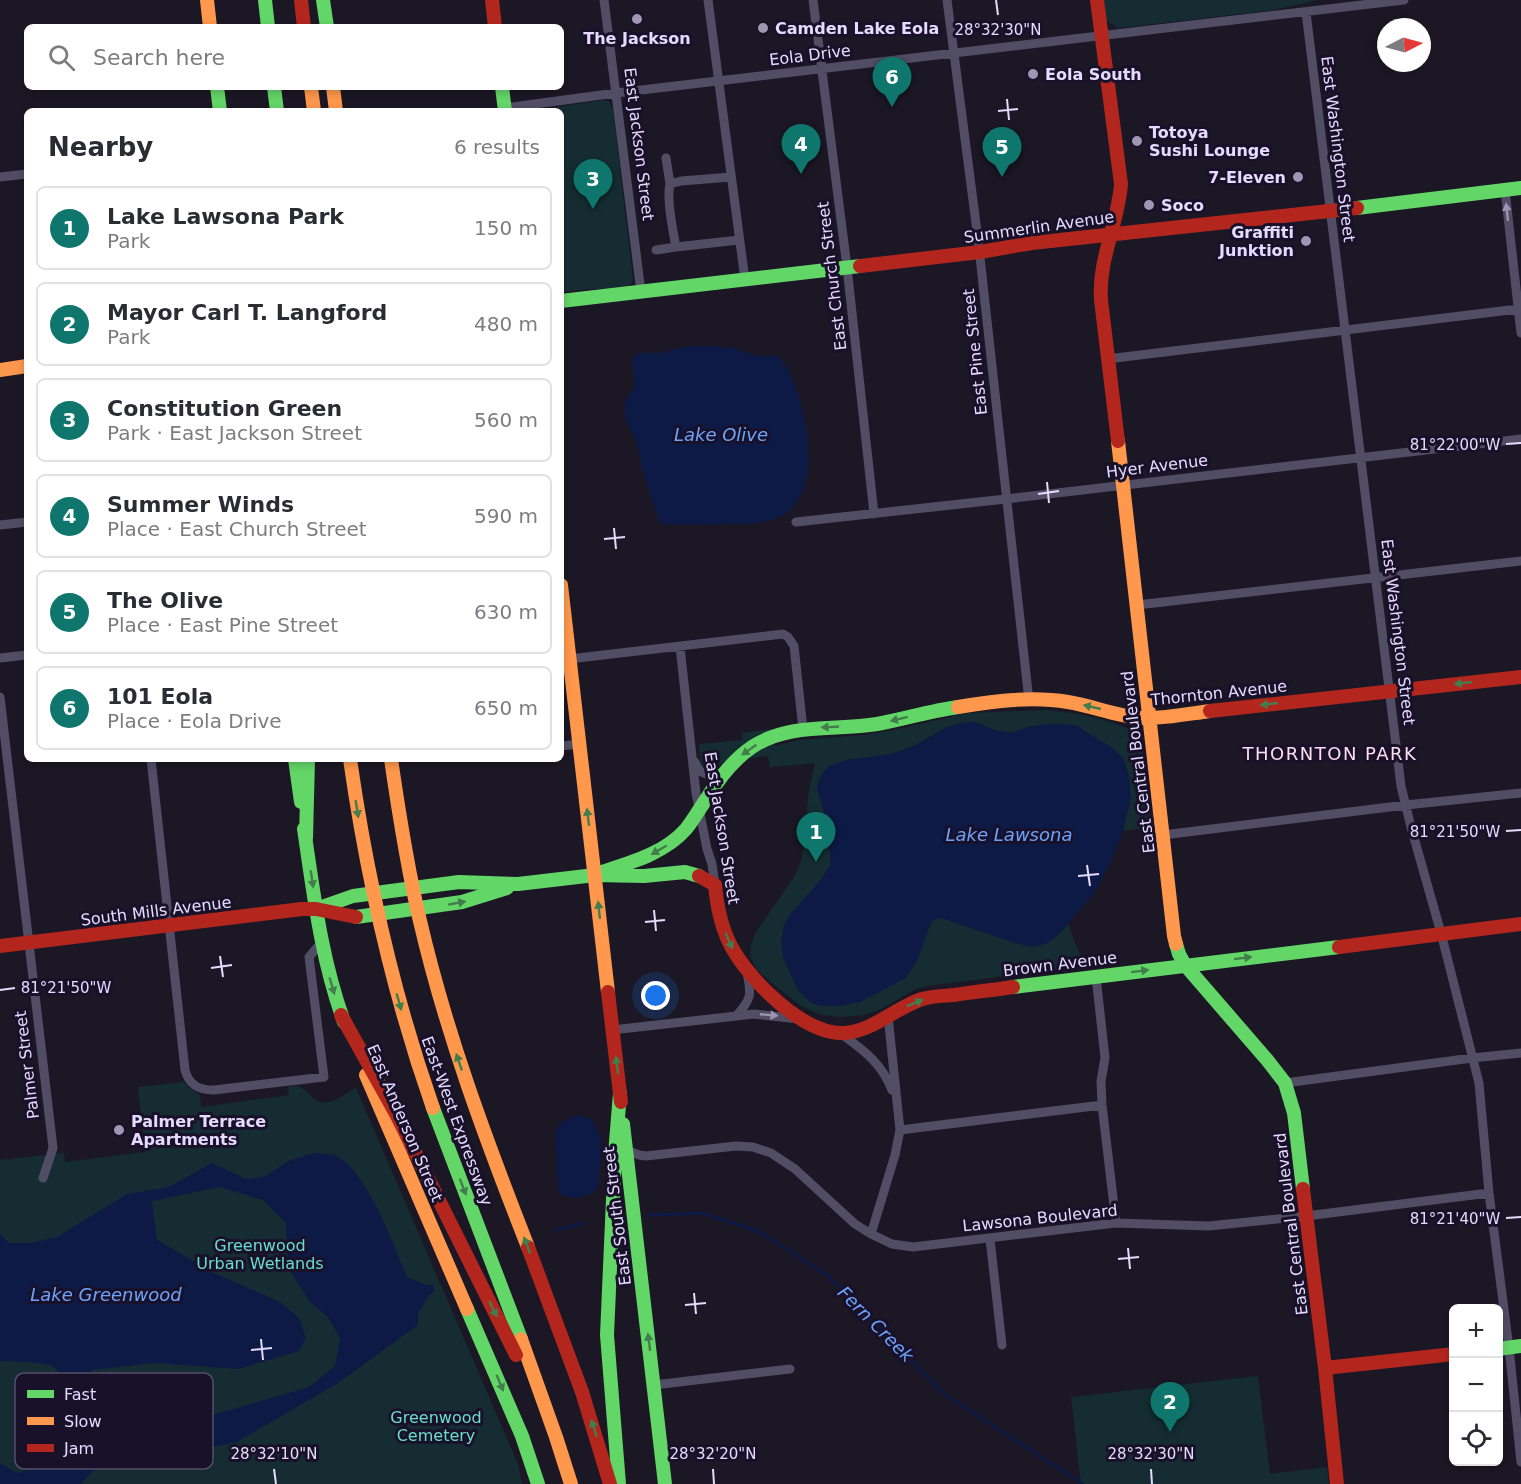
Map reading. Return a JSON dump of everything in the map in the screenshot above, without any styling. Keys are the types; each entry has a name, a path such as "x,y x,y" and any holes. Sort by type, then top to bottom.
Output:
{"main road":[{"path":"207,0 210,24"},
{"path":"265,0 268,24"},
{"path":"301,0 304,24"},
{"path":"324,0 327,24"},
{"path":"492,0 495,24"},
{"name":"East Central Boulevard","path":"1097,0 1121,184 1117,216 1102,269 1101,300 1174,936 1185,965 1268,1060 1285,1083 1294,1113 1338,1484"},
{"path":"217,90 220,108"},
{"path":"274,90 277,108"},
{"path":"311,90 314,108"},
{"path":"333,90 336,108"},
{"path":"502,90 505,108"},
{"name":"Summerlin Avenue","path":"564,301 980,252 1032,243 1521,188"},
{"path":"0,370 24,366"},
{"path":"564,613 595,875"},
{"name":"Thornton Avenue","path":"595,875 646,857 674,840 686,829 733,761 761,742 782,733 802,729 886,722 964,705 1029,701 1069,702 1132,718 1149,718 1521,677"},
{"name":"East Anderson Street","path":"295,762 321,943 341,1015 510,1407 538,1484"},
{"path":"306,838 308,762"},
{"name":"East-West Expressway","path":"350,762 366,859 398,1000 435,1116 553,1424 571,1484"},
{"name":"East-West Expressway","path":"391,762 405,853 437,988 472,1098 584,1395 610,1484"},
{"name":"South Mills Avenue","path":"0,946 316,909 353,896 459,882 518,884 595,875 644,876 685,872 695,874 715,885"},
{"name":"East South Street","path":"595,875 665,1484"},
{"name":"South Mills Avenue","path":"316,909 357,917 462,902 518,884"},
{"name":"East Jackson Street","path":"715,885 720,916 734,953 747,972 768,993 802,1020"},
{"name":"Brown Avenue","path":"840,1033 856,1030 926,998 1521,924"},
{"path":"341,1015 395,1112 553,1424"},
{"path":"802,1020 840,1033"},
{"path":"619,1484 607,1335 620,1093"},
{"path":"1325,1368 1449,1355"}],"street":[{"name":"East Jackson Street","path":"604,0 640,292"},
{"path":"708,0 745,279"},
{"name":"East Church Street","path":"813,0 847,267 874,514"},
{"name":"East Pine Street","path":"947,0 980,252 1029,701"},
{"name":"Eola Drive","path":"512,108 822,68 1404,0"},
{"name":"East Washington Street","path":"1306,12 1401,786 1479,1083 1489,1193 1510,1347 1521,1462"},
{"path":"666,158 676,247"},
{"path":"0,177 24,174"},
{"path":"670,184 731,177"},
{"path":"1505,190 1521,333"},
{"path":"656,250 739,240"},
{"path":"1107,359 1518,309"},
{"name":"Hyer Avenue","path":"796,522 1521,439"},
{"path":"0,525 24,522"},
{"path":"1137,605 1521,561"},
{"path":"570,659 783,634 794,646 802,729"},
{"name":"East Jackson Street","path":"680,647 696,793 715,885"},
{"path":"0,658 24,655"},
{"name":"Palmer Street","path":"0,697 53,1148 43,1178"},
{"path":"564,746 579,744"},
{"path":"693,754 696,767 701,772 712,776 723,774"},
{"path":"151,762 185,1070 187,1077 198,1088 214,1090 324,1077 309,957 321,943"},
{"path":"1162,834 1521,793"},
{"name":"East Jackson Street","path":"736,1016 750,997 751,989 747,972"},
{"path":"1096,976 1105,1058 1101,1081 1102,1105 1116,1223"},
{"path":"612,1030 754,1014 802,1020"},
{"path":"872,1234 900,1130 888,1016"},
{"path":"840,1033 879,1065 896,1100"},
{"path":"1285,1083 1521,1053"},
{"path":"900,1130 1102,1105"},
{"name":"Lawsona Boulevard","path":"626,1150 646,1156 736,1146 753,1147 771,1153 795,1169 855,1224 892,1244 913,1247 1116,1223 1209,1226 1489,1193"},
{"path":"990,1239 1002,1345"},
{"path":"654,1384 790,1370"}],"green space":[{"path":"1103,0 1318,0 1274,10 1118,28 1106,21"},
{"path":"605,100 609,101 613,110 633,279 631,284 622,289 564,292 564,108 550,108"},
{"path":"1046,710 1104,720 1141,733 1151,827 1123,831 1131,797 1094,737 1077,726 1049,724 1028,727 1012,733 994,730 975,722 947,727 916,745 892,754 847,760 817,788 827,822 831,865 820,881 783,957 798,990 810,1002 822,1006 860,1002 929,928 933,920 942,918 1018,944 1059,934 1068,924 1084,966 927,986 916,989 881,1009 864,1015 842,1017 821,1015 801,1006 757,970 750,956 756,932 794,877 802,858 809,790 815,763 770,767 768,756 725,761 716,767 701,766 699,744 742,740 742,733 770,729 775,746 798,740 863,735 893,730 967,713"},
{"name":"Greenwood Urban Wetlands","path":"184,1082 200,1095 201,1107 289,1095 288,1087 295,1086 299,1086 316,1100 324,1103 338,1099 356,1088 518,1464 522,1484 0,1484 0,1160 64,1153 65,1162 145,1152 138,1087"},
{"path":"1258,1376 1270,1474 1327,1467 1329,1484 1081,1484 1071,1397"}],"water":[{"name":"Lake Olive","path":"684,347 733,348 756,356 778,356 788,369 795,387 806,427 808,471 803,490 794,506 772,520 742,524 660,524 643,472 636,441 625,418 625,402 635,385 632,357 639,353 660,353"},
{"name":"Lake Lawsona","path":"975,722 994,730 1011,733 1028,727 1049,724 1078,726 1113,748 1123,758 1129,775 1131,797 1122,835 1093,895 1059,934 1046,944 1032,947 942,918 933,920 917,961 906,978 860,1002 822,1006 810,1002 798,990 783,957 781,940 784,925 791,913 831,865 827,822 817,788 824,771 829,766 847,760 892,754 916,745 947,727"},
{"path":"577,1115 592,1119 601,1138 597,1188 593,1193 578,1198 563,1196 558,1192 555,1135 560,1123"},
{"name":"Lake Greenwood","path":"313,1153 331,1154 347,1164 369,1192 407,1277 426,1285 433,1285 435,1291 429,1296 418,1314 418,1325 338,1383 237,1442 213,1447 213,1415 309,1387 335,1366 340,1338 328,1317 310,1302 288,1267 286,1223 263,1200 220,1187 152,1201 157,1240 214,1273 280,1302 299,1318 306,1338 299,1351 238,1369 155,1363 91,1370 91,1373 60,1373 51,1365 0,1361 0,1234 9,1243 30,1243 57,1237 127,1194 169,1187 212,1163 246,1179 264,1177 289,1161"},
{"name":"Lake Greenwood","path":"0,1463 17,1473 31,1469 95,1469 80,1484 0,1484"}],"waterway":[{"name":"Fern Creek","path":"649,1215 702,1213 760,1232 827,1275 943,1393 1083,1484"},
{"name":"Fern Creek","path":"556,1230 584,1223"}],"traffic: fast":[{"path":"265,0 268,24"},
{"path":"323,0 327,24"},
{"path":"217,90 220,108"},
{"path":"274,90 277,108"},
{"path":"502,90 505,108"},
{"path":"1357,208 1521,188"},
{"path":"564,301 860,266"},
{"path":"602,872 658,851 678,837 689,825 716,783 733,764 745,752 767,739 797,731 877,724 958,707"},
{"path":"295,762 301,802"},
{"path":"306,838 308,762"},
{"path":"304,829 324,950 344,1022"},
{"path":"316,909 353,896 459,882 518,884 595,875 644,876 685,872 699,876"},
{"path":"356,917 462,902 507,888"},
{"path":"1176,944 1185,965 1285,1083 1294,1113 1303,1189"},
{"path":"1013,987 1339,947"},
{"path":"619,1484 607,1335 620,1093"},
{"path":"433,1108 521,1339"},
{"path":"623,1124 665,1484"},
{"path":"467,1309 522,1436 538,1484"},
{"path":"1503,1348 1521,1346"}],"traffic: slow":[{"path":"207,0 210,24"},
{"path":"311,90 314,108"},
{"path":"333,90 336,108"},
{"path":"0,370 24,366"},
{"path":"1118,441 1176,944"},
{"path":"564,611 608,992"},
{"path":"958,707 999,701 1041,699 1068,702 1141,718 1210,711"},
{"path":"350,762 373,892 383,935 406,1022 433,1108"},
{"path":"391,762 411,881 430,963 482,1126 528,1247"},
{"path":"366,1075 467,1309"},
{"path":"521,1339 571,1484"}],"traffic: jam":[{"path":"301,0 304,24"},
{"path":"492,0 495,24"},
{"path":"1097,0 1121,184 1101,285 1118,441"},
{"path":"860,266 980,252 1032,243 1357,208"},
{"path":"1210,711 1521,677"},
{"path":"699,876 715,885 718,909 725,932 739,960 750,974 779,1003 795,1015 827,1031 843,1033 864,1029 926,998 1013,987"},
{"path":"0,946 302,909 316,909 356,917"},
{"path":"1339,947 1521,924"},
{"path":"608,992 621,1102"},
{"path":"341,1015 395,1112 516,1355"},
{"path":"1303,1189 1337,1484"},
{"path":"528,1247 582,1392 610,1484"},
{"path":"1325,1368 1449,1355"}],"place":[{"name":"The Jackson","path":"637,19"},
{"name":"Camden Lake Eola","path":"763,28"},
{"name":"Eola South","path":"1033,74"},
{"name":"101 Eola","path":"892,107"},
{"name":"Totoya Sushi Lounge","path":"1137,141"},
{"name":"Summer Winds","path":"801,174"},
{"name":"The Olive","path":"1002,177"},
{"name":"7-Eleven","path":"1298,177"},
{"name":"Soco","path":"1149,205"},
{"name":"Constitution Green","path":"593,209"},
{"name":"Graffiti Junktion","path":"1306,241"},
{"name":"Lake Lawsona Park","path":"816,862"},
{"name":"Palmer Terrace Apartments","path":"119,1130"},
{"name":"Mayor Carl T. Langford","path":"1170,1432"}],"district":[{"name":"THORNTON PARK","path":"1330,753"}],"park label":[{"name":"Greenwood Cemetery","path":"436,1426"}]}
